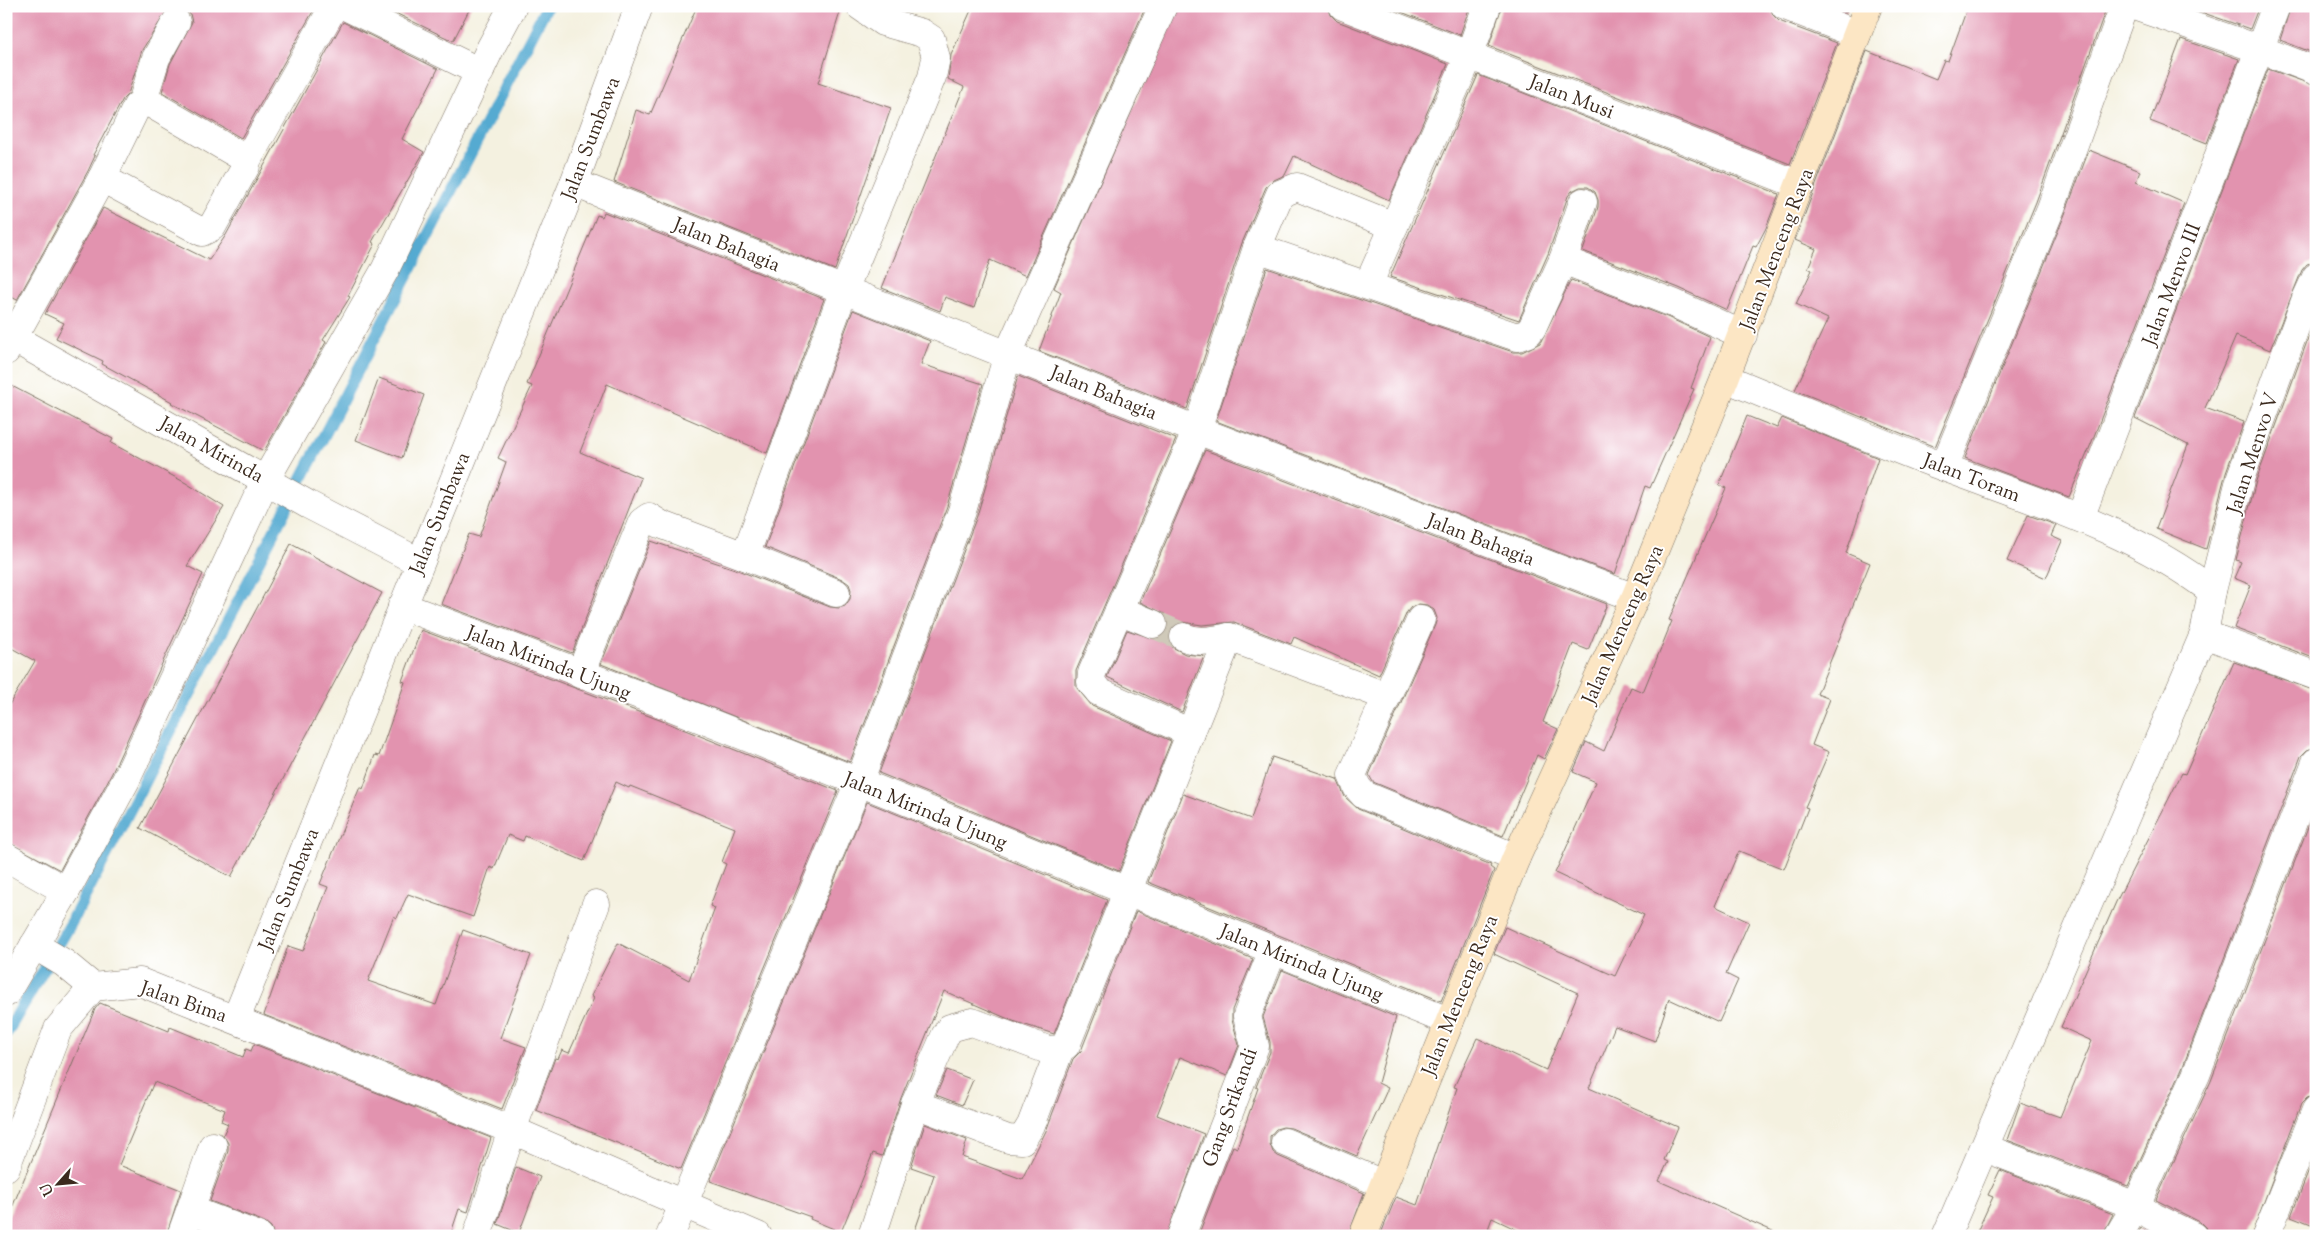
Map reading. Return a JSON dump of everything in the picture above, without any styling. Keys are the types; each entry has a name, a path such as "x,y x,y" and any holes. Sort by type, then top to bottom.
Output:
{"street":[{"path":"102,178 202,232 212,227 246,166 246,162 334,6"},
{"path":"345,6 480,72"},
{"path":"6,993 48,954 66,891 126,780 272,482 385,270 513,6"},
{"name":"Jalan Sumbawa","path":"236,1019 419,562 574,183 639,6"},
{"path":"745,556 844,290 932,77 936,58 931,38 922,33 883,22 860,6"},
{"path":"670,1236 859,782 962,511 1008,354 1162,6"},
{"name":"Jalan Musi","path":"1343,6 1800,185"},
{"path":"1368,285 1469,56 1487,6"},
{"path":"1785,6 1857,34"},
{"name":"Jalan Menceng Raya","path":"1363,1236 1448,1021 1516,858 1635,598 1743,334 1868,6"},
{"name":"Jalan Menvo III","path":"2080,518 2276,6"},
{"path":"1944,467 2051,208 2139,7 2316,71"},
{"path":"142,103 156,58 176,22"},
{"path":"9,341 102,178 137,106 148,102 242,157 246,162"},
{"name":"Jalan Bahagia","path":"574,183 1197,430 1635,598"},
{"path":"1192,734 1099,692 1091,682 1092,673 1197,430 1257,248 1280,194 1297,187 1394,226"},
{"path":"1257,248 1517,337 1528,333 1532,328 1563,260 1583,202"},
{"path":"1563,260 1673,303 1743,334"},
{"name":"Jalan Menvo V","path":"1946,1236 2204,634 2212,591 2241,476 2305,301 2316,277"},
{"name":"Jalan Mirinda","path":"9,341 272,482 309,505 419,562"},
{"name":"Jalan Toram","path":"1725,378 1944,467 2080,518 2185,570 2212,591"},
{"path":"580,674 642,522 649,517 660,524 836,593"},
{"name":"Jalan Mirinda Ujung","path":"402,606 859,782 1448,1021"},
{"path":"1119,610 1153,624"},
{"path":"1420,619 1352,775 1357,787 1364,795 1516,858"},
{"path":"2204,634 2316,676"},
{"path":"1184,637 1195,642 1229,637 1385,696"},
{"path":"915,1104 1008,1139 1022,1140 1031,1126 1060,1049 1066,1044 1192,734 1229,637"},
{"path":"2118,1236 2136,1206 2196,1075 2316,762"},
{"path":"6,857 66,891"},
{"path":"477,1236 512,1130 596,904"},
{"name":"Gang Srikandi","path":"1181,1236 1255,1046 1247,1016 1273,950"},
{"path":"6,1167 58,1029 93,987 48,954"},
{"name":"Jalan Bima","path":"93,987 140,982 512,1130 758,1236"},
{"path":"872,1236 915,1104 950,1028 972,1022 1048,1050 1060,1049"},
{"path":"2266,1236 2316,1110"},
{"path":"1286,1142 1383,1184"},
{"path":"181,1236 213,1146"},
{"path":"1985,1148 2136,1206 2193,1236"},
{"path":"191,1210 259,1236"}],"building":[{"path":"6,6 175,6 168,9 142,50 128,94 123,99 93,155 95,156 88,171 17,300 6,294"},
{"path":"175,6 316,6 241,138 162,92 170,64 192,22 190,14 183,8"},
{"path":"381,6 471,6 453,41"},
{"path":"697,6 842,6 818,83 891,108 835,270 614,182 636,110 650,115"},
{"path":"973,6 1146,6 1026,276 990,260 974,308 945,297 940,311 882,288 964,87 948,79 951,55"},
{"path":"1178,6 1328,6 1331,15 1337,21 1448,64 1389,200 1294,156 1285,175 1274,180 1266,187 1242,243 1187,409 1039,351 1061,292 1054,288"},
{"path":"1386,6 1470,6 1460,35"},
{"path":"1502,6 1770,6 1773,15 1779,21 1837,43 1790,164 1489,46"},
{"path":"1829,6 1848,6 1846,13"},
{"path":"1968,6 2107,6 2036,202 1935,447 1795,390 1828,319 1796,304 1812,270 1808,268 1816,249 1795,240 1867,51 1936,79 1944,60 1948,61"},
{"path":"2193,6 2259,6 2250,29 2192,9"},
{"path":"2291,6 2316,6 2316,54 2280,40"},
{"path":"343,22 438,69 402,139 424,152 372,242 375,244 348,296 350,297 323,340 326,342 264,451 171,403 102,364 103,361 56,338 64,323 45,314 103,208 209,260 226,235"},
{"path":"2181,39 2239,59 2207,143 2150,121"},
{"path":"2268,69 2316,86 2316,262 2307,264 2302,270 2270,350 2236,336 2205,408 2244,422 2226,472 2206,549 2156,529 2188,445 2135,418"},
{"path":"1478,75 1779,194 1766,228 1756,247 1753,246 1727,310 1679,288 1583,251 1598,207 1595,192 1588,187 1580,187 1572,191 1568,196 1548,254 1519,320 1390,277"},
{"path":"2089,150 2140,171 2136,182 2184,203 2069,497 1965,458 2065,214"},
{"path":"604,212 824,299 767,453 607,384 580,452 641,478 572,653 441,604 469,534 479,537 506,462 498,458 532,386 527,384 597,215 602,217"},
{"path":"1267,268 1513,352 1522,352 1540,343 1571,280 1667,317 1710,337 1691,388 1694,389 1650,488 1645,486 1615,574 1216,421"},
{"path":"853,310 930,341 921,364 983,384 947,506 850,762 601,664 651,541 735,569 830,607 839,608 845,606 850,599 851,590 849,584 842,579 765,547"},
{"path":"2316,317 2316,659 2234,628 2251,585 2234,578 2241,562 2236,560 2256,481"},
{"path":"1018,376 1176,439 1076,671 1076,687 1092,706 1171,741 1119,871 879,773 977,516"},
{"path":"379,378 424,395 402,458 356,440"},
{"path":"6,383 113,439 111,443 186,483 224,507 187,566 203,574 112,773 60,870 6,841 6,710 35,661 6,645"},
{"path":"1747,416 1777,428 1782,418 1878,458 1846,553 1870,563 1817,694 1830,699 1812,745 1829,752 1805,807 1808,808 1784,869 1739,851 1715,906 1749,922 1726,974 1738,980 1719,1022 1669,999 1655,1041 1615,1026 1589,1088 1678,1127 1664,1160 1668,1162 1659,1181 1784,1236 1530,1236 1492,1218 1488,1229 1492,1230 1491,1236 1380,1236 1396,1197 1417,1205 1457,1088 1454,1087 1477,1038 1546,1070 1578,993 1494,954 1505,927 1615,976 1644,915 1555,873 1596,782 1573,772 1586,742 1604,751 1631,687 1643,692 1672,621 1669,620 1726,488 1719,485"},
{"path":"1205,450 1607,604 1588,650 1573,644 1543,722 1558,729 1544,759 1537,755 1503,836 1373,782 1369,775 1435,625 1437,618 1434,610 1427,605 1419,604 1411,607 1407,612 1379,675 1294,637 1291,644 1234,622 1202,625 1182,622 1174,625 1170,631 1169,639 1172,647 1185,654 1204,656 1182,712 1107,677 1127,630 1155,639 1162,637 1167,630 1168,621 1165,614 1140,602"},
{"path":"2028,515 2056,525 2051,536 2062,541 2046,578 2007,561"},
{"path":"291,544 382,593 231,877 140,828"},
{"path":"421,630 665,722 838,791 681,1169 536,1110 555,1058 558,1059 562,1050 569,1053 594,998 591,996 618,943 689,980 715,908 710,906 726,864 722,862 735,828 630,786 629,788 616,782 584,861 525,836 523,841 508,835 494,869 490,867 473,917 408,894 397,918 394,916 368,981 436,1005 463,930 531,955 500,1038 526,1047 502,1109 264,1015 288,946 303,951 328,887 320,884 360,787 363,789 375,755 379,756 405,682 402,681"},
{"path":"2234,662 2316,691 2316,747 2307,750 2301,756 2182,1069 2128,1186 2007,1140 2020,1103 2060,1117 2092,1041 2061,1027 2116,902 2182,773 2185,774"},
{"path":"1272,757 1337,779 1345,797 1358,809 1491,865 1490,867 1494,870 1441,1001 1148,882 1183,794 1251,819"},
{"path":"867,802 1107,900 1054,1034 1013,1021 944,991 901,1098 882,1156 873,1153 841,1232 810,1219 811,1217 710,1181"},
{"path":"2316,806 2316,1095 2307,1098 2301,1104 2251,1236 2208,1236 2206,1228 2200,1222 2156,1200 2211,1081"},
{"path":"1136,911 1253,959 1232,1010 1232,1020 1239,1045 1227,1076 1180,1057 1157,1115 1204,1134 1166,1236 913,1236 934,1175 911,1167 925,1124 967,1140 962,1157 1022,1179 1046,1131 1073,1059 1081,1051"},
{"path":"1282,970 1396,1017 1378,1083 1388,1088 1357,1156 1291,1128 1283,1127 1276,1129 1270,1136 1273,1152 1278,1156 1364,1193 1348,1236 1198,1236 1233,1146 1237,1148 1258,1088 1256,1087 1270,1052 1270,1042 1263,1017"},
{"path":"100,1003 169,1031 170,1027 243,1057 246,1049 251,1051 254,1044 491,1138 468,1212 459,1209 450,1236 274,1236 271,1227 265,1222 210,1201 228,1151 228,1143 223,1135 228,1124 221,1121 225,1110 154,1082 119,1165 181,1190 166,1236 6,1236 6,1222 95,1009"},
{"path":"947,1070 973,1080 962,1105 936,1095"},
{"path":"2316,1153 2316,1226 2291,1216"},
{"path":"516,1167 540,1177 519,1233 497,1224"},
{"path":"2000,1170 2113,1214 2102,1236 1975,1236 1993,1197 1988,1195"},
{"path":"2141,1228 2157,1236 2136,1236"},
{"path":"200,1230 215,1236 198,1236"}],"waterway":[{"path":"6,1034 70,925 547,6"}],"tunnel":[{"path":"1153,624 1184,637"}]}
